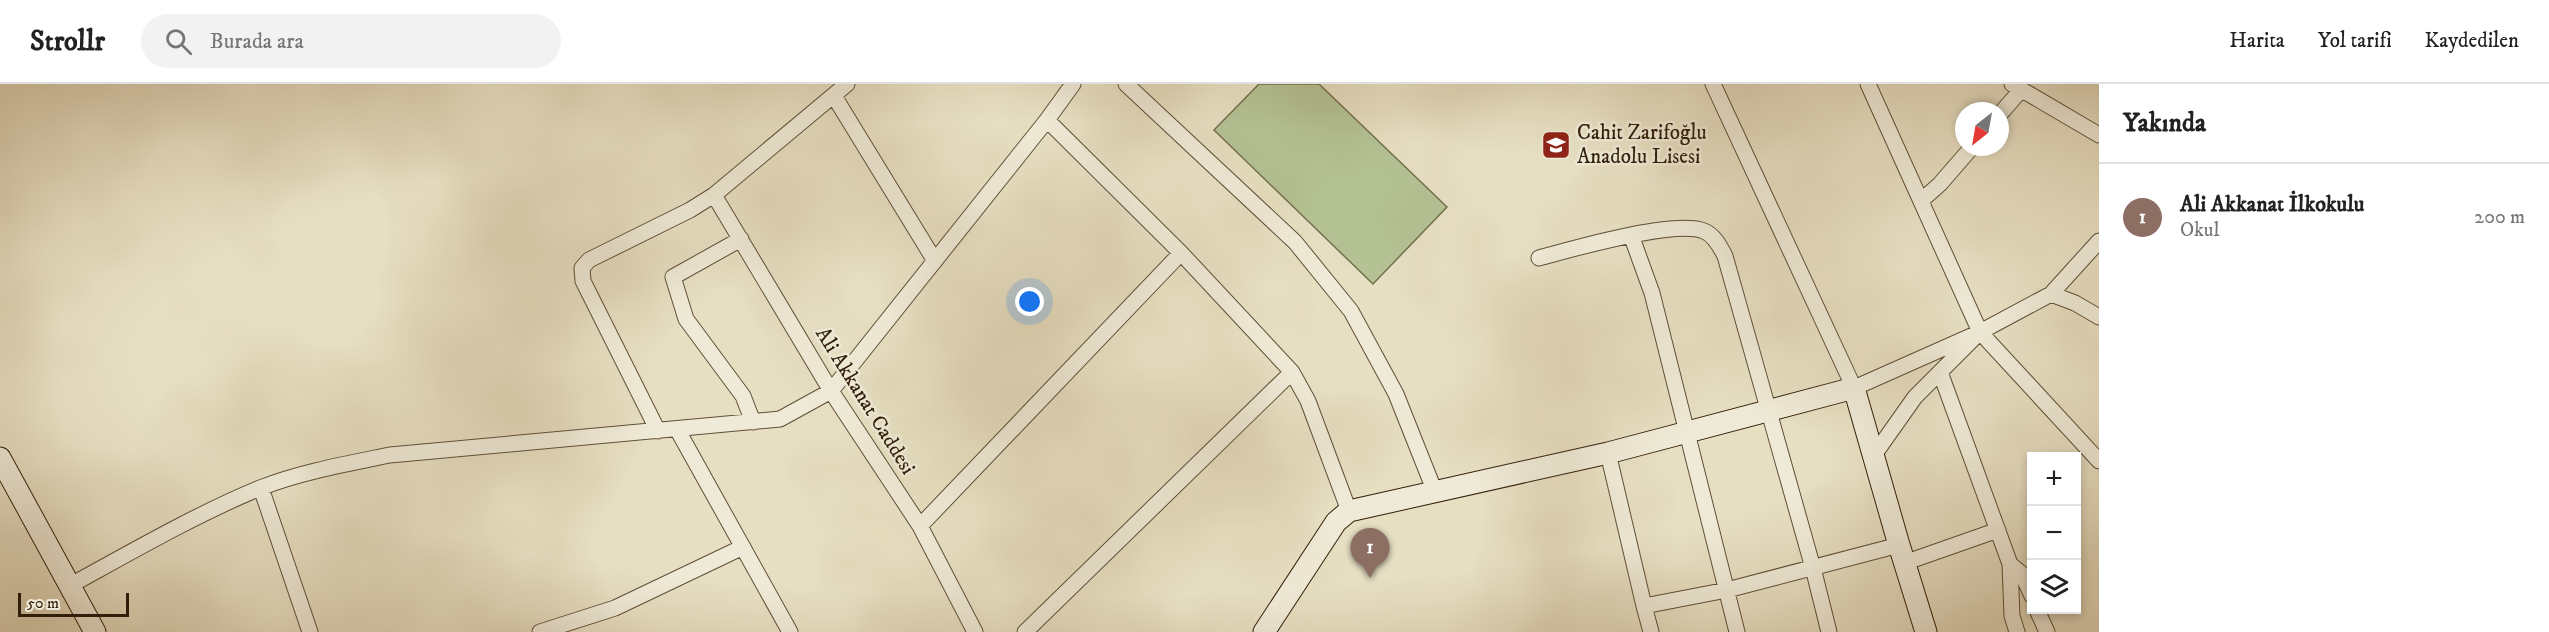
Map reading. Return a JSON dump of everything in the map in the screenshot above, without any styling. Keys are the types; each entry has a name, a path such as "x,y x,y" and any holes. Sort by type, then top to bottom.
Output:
{"street":[{"path":"658,430 583,281 582,268 589,260 690,210 714,195 847,84"},
{"path":"71,585 157,537 261,488 329,467 390,455 780,419 831,391 1047,120 1073,84"},
{"path":"1126,84 1295,242 1351,311 1396,394 1435,492"},
{"path":"1713,84 1854,388 1926,632"},
{"path":"1868,84 1980,332 2099,460"},
{"path":"2007,102 2016,87 2099,135"},
{"path":"834,96 934,261"},
{"path":"1047,120 1181,253 1292,372 1308,401 1348,511"},
{"path":"1922,200 1940,184 1964,156"},
{"name":"Ali Akkanat Caddesi","path":"714,195 831,391 920,526 975,632"},
{"path":"1539,258 1631,235 1691,228 1706,232 1719,244 1725,256 1769,411 1829,632"},
{"path":"1631,235 1653,293 1737,632"},
{"path":"741,239 673,276 686,319 743,396 753,422"},
{"path":"1264,632 1336,522 1348,511 1608,453 1854,388 1980,332 2050,294 2099,241"},
{"path":"920,526 1181,253"},
{"path":"2050,294 2075,303 2099,317"},
{"path":"1874,455 1915,397 1980,332"},
{"path":"1025,632 1292,372"},
{"path":"1940,372 2010,564 2012,616 2017,632"},
{"path":"677,429 790,632"},
{"path":"1608,453 1651,632"},
{"path":"2,470 71,585 95,632"},
{"path":"261,488 310,632"},
{"path":"1644,606 1727,590 1813,568 1902,554 1998,530"},
{"path":"540,632 615,608 743,547"},
{"path":"2010,564 2022,574 2027,586"},
{"path":"2039,614 2047,632"}],"green space":[{"path":"1259,84 1319,84 1447,207 1373,284 1214,130"}],"place":[{"name":"Cahit Zarifoğlu Anadolu Lisesi","path":"1556,145"},
{"name":"Ali Akkanat İlkokulu","path":"1370,578"}]}
